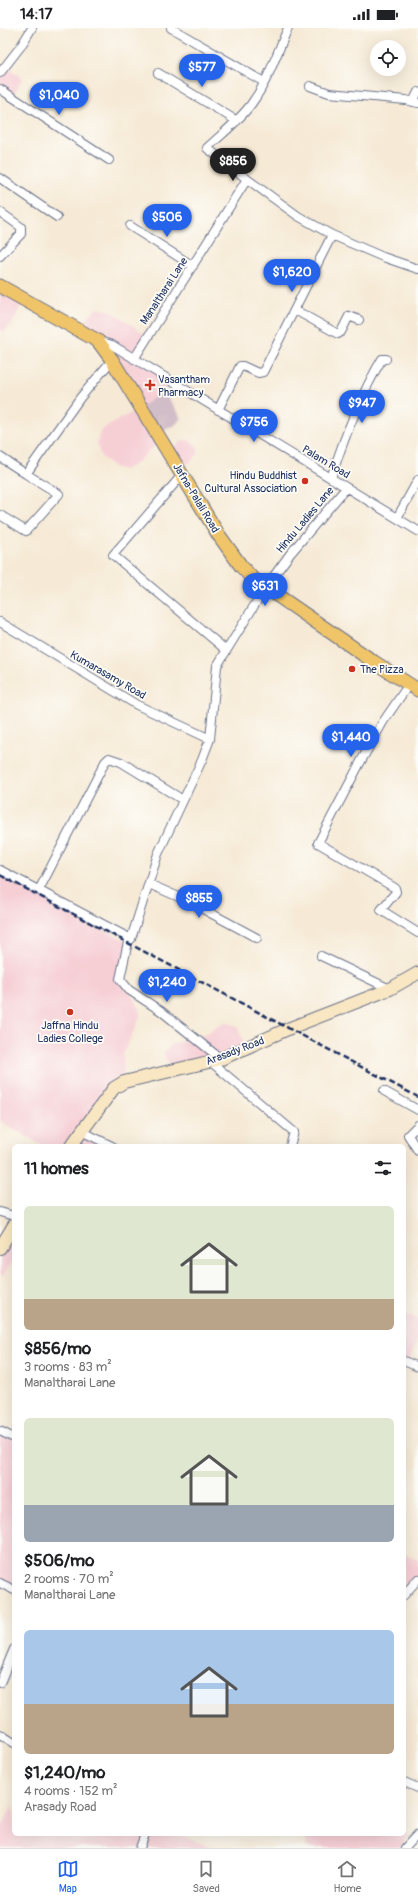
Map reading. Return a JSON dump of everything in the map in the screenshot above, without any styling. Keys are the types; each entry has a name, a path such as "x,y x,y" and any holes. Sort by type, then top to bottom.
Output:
{"main road":[{"name":"Jafna-Palali Road","path":"0,286 98,341 112,360 218,534 241,566 252,578 374,662 414,687"},
{"name":"Arasady Road","path":"73,1144 114,1088 124,1082 216,1060 290,1028 390,989 418,973"},
{"path":"0,1248 12,1228"}],"street":[{"path":"0,72 21,46 32,28"},
{"path":"172,28 264,82"},
{"path":"288,28 264,82 252,104 237,121 207,148 298,216 332,235 418,269"},
{"path":"158,73 237,121"},
{"path":"310,86 329,93 368,96 416,103 418,92"},
{"path":"0,88 109,160"},
{"path":"0,178 57,217"},
{"name":"Manaltharai Lane","path":"134,359 247,179"},
{"path":"0,212 21,227 22,230 21,234 0,256"},
{"path":"130,226 193,266"},
{"path":"218,410 240,366 258,373 263,372 332,235"},
{"path":"295,310 338,334 342,332 349,316 359,320"},
{"name":"Palam Road","path":"98,341 112,345 418,531"},
{"path":"331,478 342,443 361,401 382,359 386,359"},
{"path":"26,474 75,405 112,360"},
{"path":"0,457 59,494 26,531 0,515"},
{"path":"182,475 113,555 226,650"},
{"path":"397,518 418,480"},
{"name":"Hindu Ladies Lane","path":"216,1060 161,1011 129,990 120,979 128,942 131,939 158,854 184,800 210,739 214,714 214,687 217,666 265,588 290,554 346,488"},
{"name":"Kumarasamy Road","path":"0,622 136,705 210,739"},
{"path":"414,687 384,722 360,763 318,842 395,888 396,892 382,910 418,933"},
{"path":"39,890 105,762 109,758 121,762 184,800"},
{"path":"0,870 131,939"},
{"path":"149,884 188,901 257,938"},
{"path":"321,956 390,989"},
{"path":"216,1060 294,1132 291,1144"},
{"path":"384,1091 418,1110"},
{"path":"418,1125 408,1135 418,1150"},
{"path":"82,1132 108,1144"},
{"path":"0,1212 12,1215"},
{"path":"406,1362 418,1367"},
{"path":"0,1431 12,1437"},
{"path":"406,1593 418,1579"},
{"path":"0,1583 12,1589"},
{"path":"0,1683 12,1654"},
{"path":"0,1734 12,1742"},
{"path":"406,1783 418,1788"},
{"path":"405,1848 418,1834"},
{"path":"140,1848 144,1836"}],"shaded area":[{"path":"5,67 22,78 13,97 0,89 0,72"},
{"path":"0,285 24,299 13,323 4,331 0,332"},
{"path":"97,308 111,311 148,336 134,358 170,380 163,391 141,407 112,360 82,331 88,317"},
{"path":"163,391 178,412 181,419 175,425 157,434 141,407"},
{"path":"141,407 161,440 134,465 124,470 113,467 101,457 97,445 99,434 103,429"},
{"path":"187,440 195,444 198,449 198,454 189,463 178,468 168,451 182,441"},
{"name":"Jaffna Hindu Ladies College","path":"0,875 128,942 121,979 136,1001 139,1008 140,1017 123,1054 124,1082 83,1132 104,1144 40,1144 0,1121"},
{"path":"226,1023 237,1026 246,1049 173,1071 165,1057 164,1052 172,1044 198,1038"},
{"path":"7,1237 12,1241 12,1262 3,1276 0,1274 0,1248"},
{"path":"406,1315 412,1316 418,1320 418,1337 408,1363 406,1362"},
{"path":"0,1431 12,1437 12,1589 0,1583"},
{"path":"406,1554 418,1560 418,1579 409,1590 406,1588"},
{"path":"12,1808 12,1836 182,1836 214,1848 0,1848 0,1827"},
{"path":"406,1833 410,1835 400,1848 307,1848 306,1836 406,1836"}],"railway":[{"path":"0,875 418,1097"}],"place":[{"name":"Vasantham Pharmacy","path":"150,385"},
{"name":"Hindu Buddhist Cultural Association","path":"305,481"},
{"name":"The Pizza","path":"352,669"},
{"name":"Jaffna Hindu Ladies College","path":"70,1012"}]}
